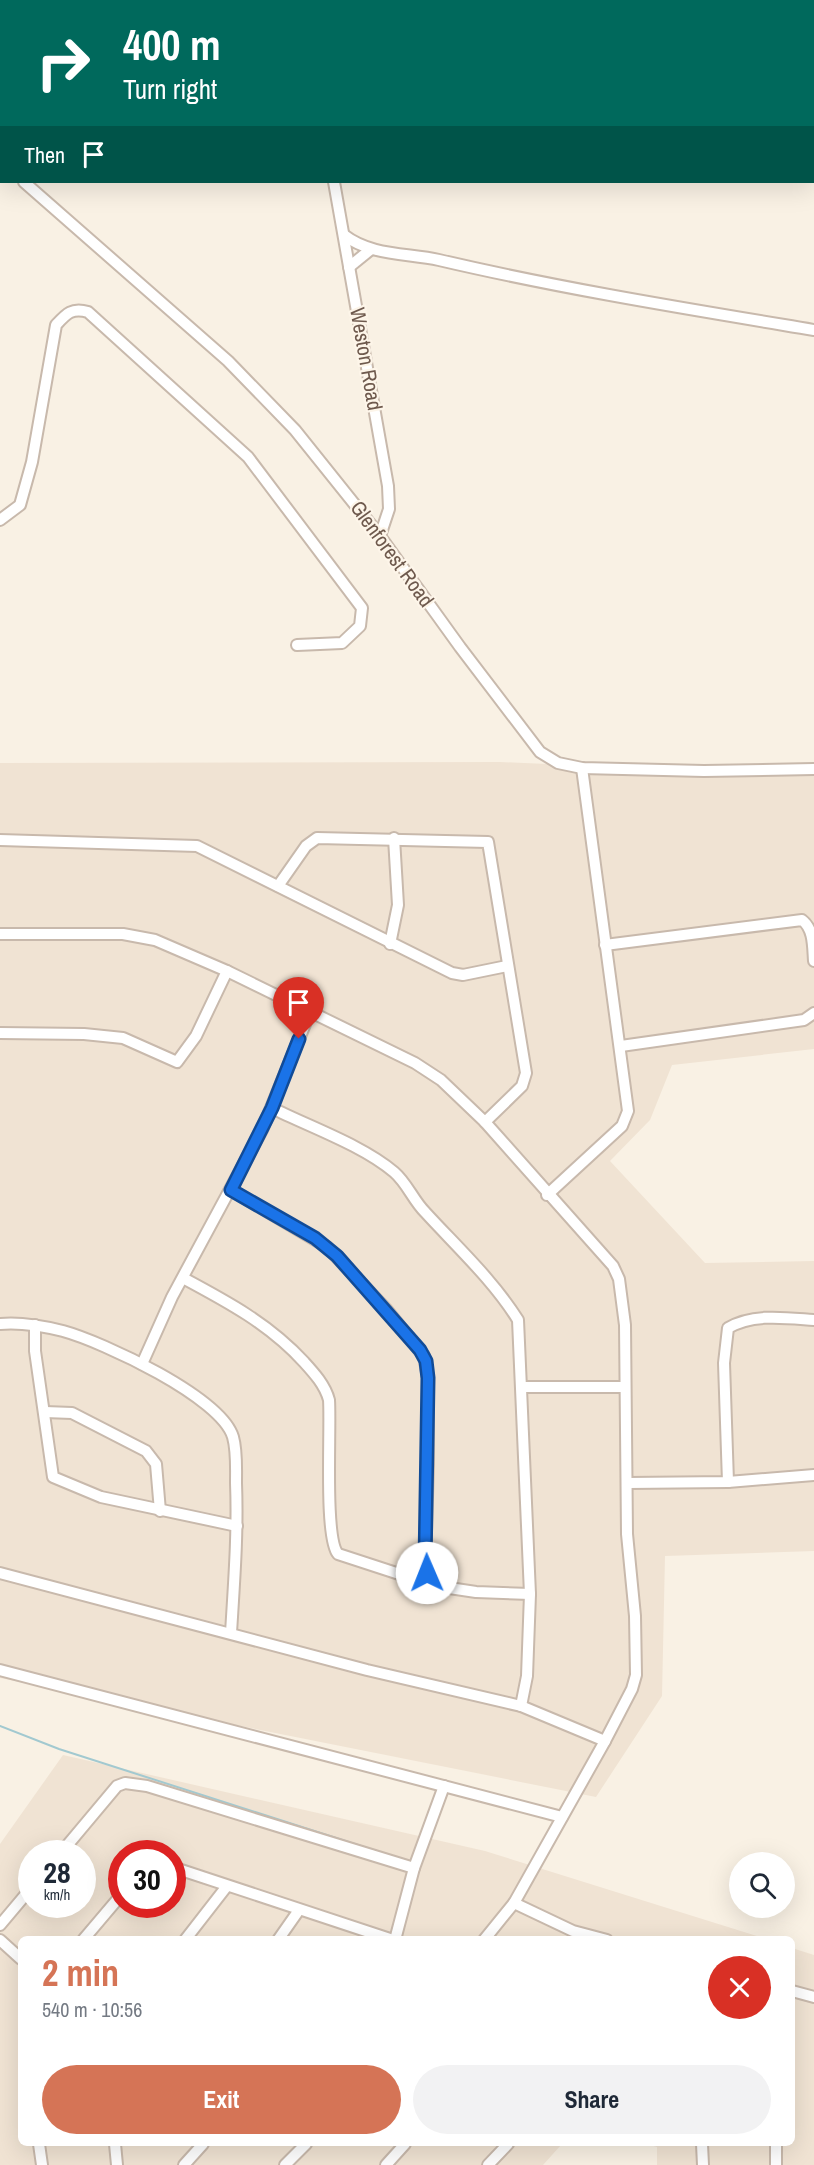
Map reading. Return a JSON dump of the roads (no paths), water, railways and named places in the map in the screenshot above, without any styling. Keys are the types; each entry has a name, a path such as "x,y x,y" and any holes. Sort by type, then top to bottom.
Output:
{"street":[{"name":"Glenforest Road","path":"25,183 251,384 318,457 380,536 532,745 549,759 582,768 704,771 814,769"},
{"name":"Weston Road","path":"334,183 389,498 388,518 380,536"},
{"path":"344,235 370,250 417,256 557,286 814,330"},
{"path":"349,267 370,250"},
{"path":"0,520 20,505 32,462 56,325 68,311 78,309 88,312 248,457 362,608 360,626 342,643 297,645"},
{"path":"547,1195 622,1126 627,1118 628,1106 582,768"},
{"path":"278,886 313,839 321,837 488,842 526,1078 522,1086 485,1122"},
{"path":"390,944 398,905 394,838"},
{"path":"0,840 188,844 204,848 390,944 458,974 507,966"},
{"path":"605,945 802,920 808,924 811,932 814,961"},
{"path":"0,934 140,936 227,971 429,1071 485,1122 547,1195 613,1266 619,1279 626,1325 627,1534 633,1583 636,1665 632,1689 514,1903 487,1936"},
{"path":"0,1033 77,1033 123,1038 177,1062 196,1036 227,971"},
{"path":"142,1364 183,1278 272,1108 310,1011"},
{"path":"621,1046 804,1020 814,1013"},
{"path":"272,1108 376,1160 399,1177 424,1211 444,1230 499,1293 518,1320 530,1594 527,1676 521,1706"},
{"path":"231,1190 327,1247 386,1309 424,1356 428,1378 425,1564 436,1586"},
{"path":"183,1278 250,1314 276,1333 325,1388 331,1419 330,1501 334,1550 341,1557 436,1586 476,1592 530,1594"},
{"path":"728,1482 724,1363 728,1328 739,1321 776,1318 814,1320"},
{"path":"0,1324 35,1325 101,1345 142,1364 208,1405 228,1427 233,1437 236,1457 237,1526 231,1633"},
{"path":"35,1325 35,1351 53,1477 101,1497 237,1526"},
{"path":"522,1387 625,1387"},
{"path":"45,1412 72,1413 146,1451 156,1464 160,1511"},
{"path":"628,1483 728,1482 814,1475"},
{"path":"0,1573 33,1584 95,1597 169,1620 231,1633 367,1670 521,1706 605,1741"},
{"path":"0,1670 562,1817"},
{"path":"72,1840 117,1786 125,1783 180,1794 414,1868"},
{"path":"395,1936 414,1868 444,1786"},
{"path":"186,1872 381,1936"},
{"path":"188,1936 226,1886"},
{"path":"514,1903 571,1935"},
{"path":"0,1925 18,1904"},
{"path":"86,1936 108,1910"},
{"path":"281,1936 299,1910"},
{"path":"0,1940 18,1956"},
{"path":"795,1992 814,1997"},
{"path":"39,2146 42,2165"},
{"path":"115,2146 117,2165"},
{"path":"184,2165 201,2146"},
{"path":"285,2165 304,2146"},
{"path":"386,2165 400,2146"},
{"path":"488,2165 506,2146"},
{"path":"702,2146 703,2165"},
{"path":"776,2146 776,2165"}],"waterway":[{"path":"0,1726 59,1749 392,1856"}]}
